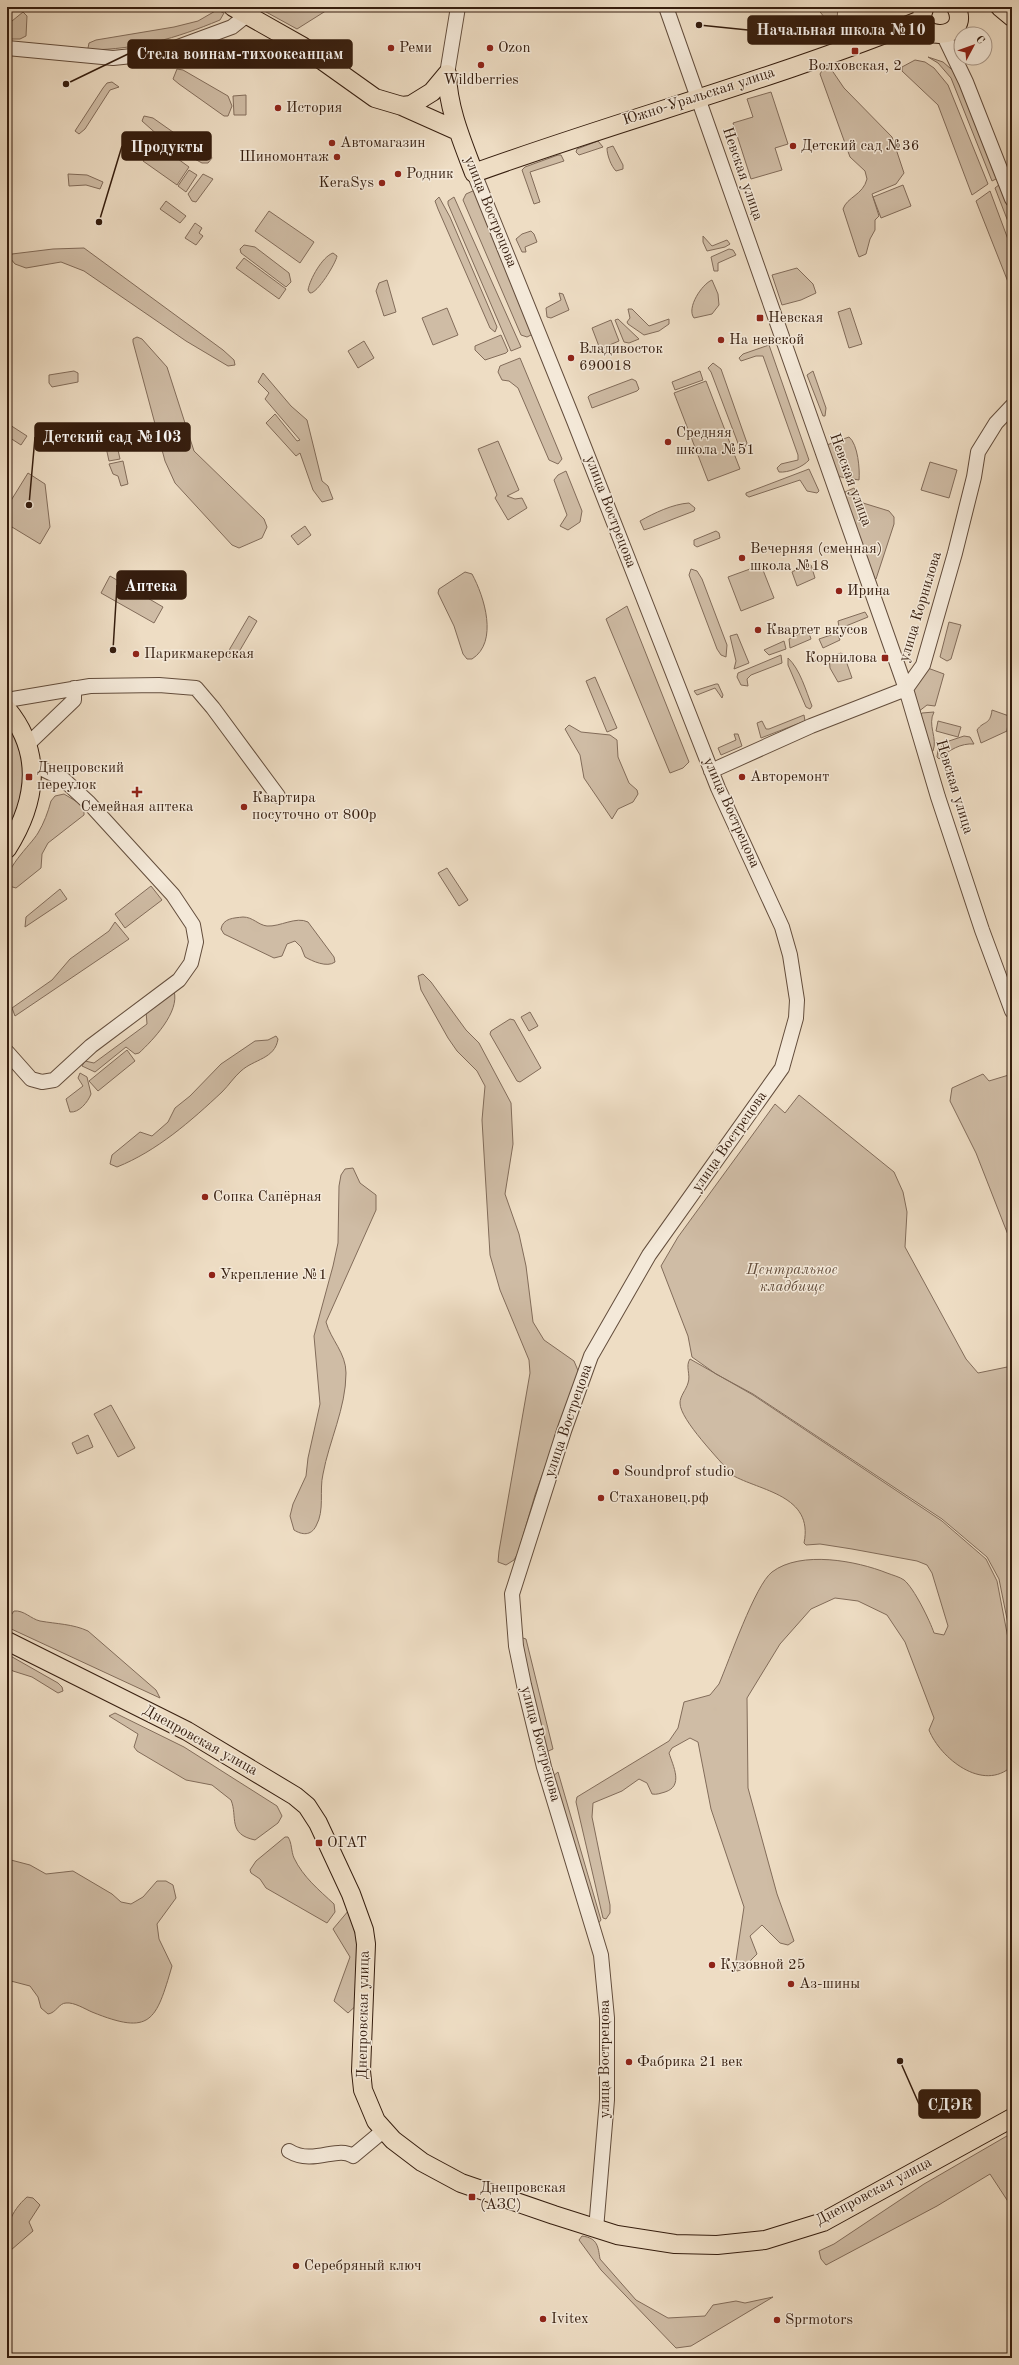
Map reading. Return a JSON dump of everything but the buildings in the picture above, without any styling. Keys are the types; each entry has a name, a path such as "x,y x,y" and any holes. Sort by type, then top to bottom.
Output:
{"main road":[{"path":"924,13 930,31 943,34 950,32 957,24 957,7"},
{"path":"1000,7 1012,17"},
{"path":"240,11 302,46 366,94 402,106 458,131"},
{"name":"Южно-Уральская улица","path":"474,173 843,50 924,13"},
{"path":"402,106 411,105 422,100 447,74"},
{"name":"улица Вострецова","path":"447,74 448,90 458,131 474,173"},
{"path":"7,709 14,718 32,764 31,796 23,819 7,849"},
{"name":"Днепровская улица","path":"7,1641 187,1731 276,1783 307,1806 318,1823 345,1880 364,1930 366,1944 361,2071 369,2108 383,2131 416,2158 461,2183 617,2235 696,2245 765,2240 790,2234 823,2222 1012,2118"}],"street":[{"path":"447,74 458,7"},
{"name":"Невская улица","path":"666,7 906,689 938,797 982,930 1012,1011"},
{"path":"7,48 113,58 142,55 176,48 232,27 241,22 240,11"},
{"path":"943,34 966,82 1012,199"},
{"name":"улица Вострецова","path":"474,173 616,526 711,771 782,927 790,955 797,1000 796,1018 782,1068 649,1255 591,1356 564,1431 512,1594 516,1646 544,1767 601,1956 608,2018 607,2100 596,2228"},
{"name":"улица Корнилова","path":"906,689 923,665 956,553 974,477 978,452 996,423 1012,406"},
{"path":"7,700 74,688 145,685 196,688 213,708 278,796"},
{"path":"26,746 74,700 74,688"},
{"path":"711,771 811,726 906,689"},
{"path":"7,1052 31,1079 42,1082 54,1080 92,1046 179,980 187,971 194,956 196,934 193,925 173,895 89,803 63,779 32,764"},
{"path":"289,2151 307,2158 344,2153 353,2156 383,2131"}],"green space":[{"path":"257,7 332,7 297,29"},
{"path":"816,7 838,7 837,19 831,22 825,18"},
{"path":"217,10 224,13 220,20 172,38 124,48 89,50 88,48 89,43 96,40 174,27 198,21"},
{"path":"23,12 27,16 26,36 20,39 7,39 7,21 12,21"},
{"path":"928,57 943,62 958,75 998,178 992,181 951,78 938,63"},
{"path":"915,60 925,62 934,68 948,85 988,184 972,195 938,105 902,71 902,67"},
{"path":"829,66 844,88 892,137 904,173 896,184 872,194 879,216 875,220 875,230 870,239 866,254 859,257 843,209 845,205 862,189 867,179 865,171 850,157 820,74 823,69"},
{"path":"177,69 183,70 228,96 232,106 228,116 224,116 173,79"},
{"path":"112,82 119,87 110,90 85,129 79,134 75,131 103,88 107,83"},
{"path":"771,92 788,144 775,148 782,170 751,179 733,123 753,117 747,99"},
{"path":"246,95 246,115 234,115 233,96"},
{"path":"144,116 153,118 180,137 208,152 212,158 208,163 202,163 169,145 142,121"},
{"path":"598,141 603,147 579,155 576,152 577,149"},
{"path":"156,143 189,167 177,185 143,161"},
{"path":"613,146 623,165 623,169 616,171 611,163 607,151 607,148"},
{"path":"561,155 564,161 530,172 540,202 534,204 522,170 525,167"},
{"path":"189,170 197,175 186,192 178,186"},
{"path":"68,174 87,175 103,182 100,189 86,185 69,186"},
{"path":"203,174 213,179 196,202 192,201 188,194"},
{"path":"1000,184 1012,216 1012,232 995,188"},
{"path":"903,185 911,206 881,218 873,197"},
{"path":"475,190 533,334 527,337 521,335 463,200 466,194"},
{"path":"990,191 1012,250 1012,292 976,201"},
{"path":"439,197 450,217 497,327 495,332 490,328 438,209 435,201"},
{"path":"454,197 521,347 511,351 448,204 448,201"},
{"path":"166,201 186,216 180,223 160,209"},
{"path":"269,211 314,242 300,263 255,231"},
{"path":"195,223 202,228 199,233 203,236 196,245 185,238"},
{"path":"531,231 537,242 525,247 526,252 522,252 516,239 522,234"},
{"path":"703,236 712,246 727,240 730,244 725,247 707,251 703,242"},
{"path":"244,245 255,247 289,273 291,282 286,287 241,253 240,249"},
{"path":"84,248 223,350 234,360 235,365 228,366 186,341 84,271 61,262 26,268 15,264 10,258 12,254 53,249"},
{"path":"729,249 733,250 736,255 718,263 718,271 714,271 711,257"},
{"path":"333,253 337,256 330,271 317,289 310,293 308,290 309,285 317,269 329,255"},
{"path":"244,258 286,289 279,299 236,268"},
{"path":"797,268 813,284 816,293 801,300 782,305 772,275"},
{"path":"387,280 396,312 384,316 376,291 379,283"},
{"path":"712,280 718,294 719,305 712,314 694,318 692,308 696,297 704,286"},
{"path":"559,293 563,294 569,310 551,318 547,317 546,308 561,300"},
{"path":"447,308 458,335 433,345 422,318"},
{"path":"850,308 862,344 849,348 838,312"},
{"path":"628,309 632,309 649,326 669,319 669,324 659,331 644,335 628,324 627,322 630,318"},
{"path":"618,319 639,339 629,343 624,342 615,320"},
{"path":"611,320 619,341 600,349 592,328"},
{"path":"501,335 508,351 506,353 485,360 475,350 475,346"},
{"path":"137,337 142,339 167,367 194,451 264,519 267,527 262,538 239,548 232,545 175,483 165,461 133,342 133,339"},
{"path":"364,341 374,358 358,368 348,351"},
{"path":"769,345 809,460 799,467 783,472 779,472 777,468 781,464 798,460 798,455 763,356 756,356 741,361 739,358 743,354"},
{"path":"520,358 562,459 558,464 549,460 518,388 509,381 502,380 498,372 500,366"},
{"path":"713,363 721,369 747,443 744,449 739,446 711,372 708,368"},
{"path":"74,371 78,373 78,382 52,387 49,383 49,375"},
{"path":"700,371 703,380 675,390 672,382"},
{"path":"813,371 826,408 825,416 823,416 807,375"},
{"path":"263,373 291,406 307,420 322,481 328,486 333,499 322,502 313,490 300,453 296,456 266,423 275,414 297,441 300,440 265,399 269,393 258,382"},
{"path":"632,379 636,381 639,389 637,391 592,408 588,397 590,395"},
{"path":"706,381 740,469 708,481 674,393"},
{"path":"10,425 27,436 21,445 7,436 7,430"},
{"path":"115,436 120,459 109,461 104,438"},
{"path":"849,437 852,440 856,451 859,464 859,480 841,477 832,473 824,446"},
{"path":"498,441 519,490 507,496 515,499 522,498 527,508 508,520 495,498 497,495 478,449"},
{"path":"123,461 128,484 121,486 118,476 113,474 109,464"},
{"path":"930,462 957,470 949,498 921,490"},
{"path":"809,469 819,491 817,493 807,491 800,480 749,497 746,495 746,493"},
{"path":"566,471 582,511 580,522 568,530 560,526 567,515 554,480 558,475"},
{"path":"28,473 45,484 50,527 40,544 7,524 7,507"},
{"path":"854,488 863,503 889,511 894,517 894,524 876,579 872,578 844,497 845,492"},
{"path":"689,503 695,508 694,511 644,530 640,521 664,509"},
{"path":"305,526 311,535 298,545 291,536"},
{"path":"716,531 719,533 720,538 697,547 694,545 694,540"},
{"path":"761,565 774,598 741,611 728,577"},
{"path":"805,565 811,565 815,578 797,586 792,572"},
{"path":"691,569 697,571 702,579 727,645 726,657 721,655 717,649 689,575"},
{"path":"465,572 472,574 477,583 487,618 485,642 480,651 472,659 467,659 463,654 454,626 438,593 439,589"},
{"path":"110,576 163,607 154,623 101,593"},
{"path":"627,606 689,762 683,768 670,773 606,619"},
{"path":"865,612 868,617 841,628 839,627 838,621"},
{"path":"249,616 257,621 236,657 228,652"},
{"path":"949,622 961,625 951,659 947,661 940,657"},
{"path":"805,631 809,633 811,639 790,648 789,639"},
{"path":"837,633 840,640 823,648 819,639"},
{"path":"737,634 749,663 734,669 736,661 730,636"},
{"path":"784,641 786,649 769,655 764,650"},
{"path":"841,653 844,655 852,678 838,682 830,668 829,657"},
{"path":"781,655 782,663 751,675 747,679 748,686 741,685 737,677 738,673"},
{"path":"788,658 796,668 802,680 812,706 810,709 806,707 788,665"},
{"path":"925,667 944,674 935,706 927,705 918,712 912,687"},
{"path":"595,677 617,728 607,732 586,681"},
{"path":"718,684 723,695 722,698 715,688 697,695 694,691"},
{"path":"992,710 1009,716 1007,731 981,743 977,730 988,721"},
{"path":"934,712 932,717 932,727 934,746 933,751 929,752 917,718 922,713"},
{"path":"804,715 805,721 761,738 757,723 762,721 766,729 769,729"},
{"path":"938,721 961,727 958,737 936,731"},
{"path":"7,725 16,737 20,746 23,756 24,777 21,799 13,819 7,828 7,796 9,786"},
{"path":"569,725 581,732 610,735 617,740 618,757 629,783 637,790 638,794 633,802 618,809 612,819 584,778 580,755 565,729"},
{"path":"734,734 738,734 742,746 721,755 718,748 736,740"},
{"path":"964,736 970,737 974,744 960,746 951,750 939,759 937,757 938,750 946,742"},
{"path":"64,794 84,806 84,815 48,843 42,854 41,868 16,888 9,886 7,880 12,866 38,833 46,817 51,801 55,796"},
{"path":"447,868 468,900 459,906 438,873"},
{"path":"151,886 162,900 125,928 115,914"},
{"path":"60,889 67,899 25,927 26,917"},
{"path":"243,917 250,918 267,926 298,920 308,922 334,957 335,962 332,964 324,964 308,959 305,957 301,947 295,941 287,944 282,956 274,958 224,934 221,929 222,925 226,921 229,919"},
{"path":"115,922 129,939 15,1016 12,1008 52,980 70,959 109,931"},
{"path":"423,974 431,982 466,1030 479,1043 511,1103 513,1144 505,1194 519,1234 526,1266 533,1322 544,1340 574,1361 579,1373 535,1495 518,1553 514,1560 506,1565 498,1562 499,1551 530,1373 529,1360 500,1290 490,1255 482,1120 485,1086 477,1071 457,1051 448,1038 421,990 418,976"},
{"path":"174,991 175,999 173,1008 164,1025 139,1053 135,1054 126,1047 95,1072 82,1066 85,1061 94,1063 147,1024 146,1011"},
{"path":"530,1012 538,1026 529,1031 521,1017"},
{"path":"510,1019 514,1020 541,1068 520,1082 517,1081 490,1034 491,1031"},
{"path":"276,1036 278,1039 273,1051 241,1071 222,1092 173,1134 146,1153 132,1160 117,1167 110,1164 112,1155 140,1132 152,1136 168,1122 175,1108 190,1096 221,1064 255,1041 268,1040"},
{"path":"127,1050 135,1061 98,1091 89,1081"},
{"path":"80,1073 87,1077 91,1094 80,1109 70,1112 66,1099 83,1086 78,1078"},
{"path":"983,1074 989,1081 1012,1074 1012,1245 976,1153 950,1101 952,1088"},
{"name":"Центральное кладбище","path":"799,1095 894,1172 903,1192 907,1212 905,1247 966,1359 978,1373 1012,1366 1012,1644 999,1579 987,1557 942,1519 753,1394 716,1374 692,1357 688,1336 661,1266 678,1237 775,1104 785,1113"},
{"path":"353,1168 360,1183 376,1195 376,1210 326,1322 328,1329 344,1359 346,1373 345,1386 340,1412 323,1474 319,1520 312,1532 303,1534 294,1530 290,1516 293,1504 306,1476 308,1458 320,1404 314,1336 338,1243 339,1186 341,1175 345,1169"},
{"path":"690,1359 753,1395 942,1521 986,1559 997,1581 1012,1659 1012,1766 1001,1773 988,1776 976,1774 964,1769 952,1761 935,1741 929,1730 934,1718 905,1642 887,1615 858,1601 835,1598 811,1609 780,1644 747,1698 748,1788 777,1894 794,1941 788,1945 780,1943 762,1925 750,1936 757,1954 741,1970 737,1971 735,1967 744,1907 711,1809 698,1742 690,1738 672,1748 669,1753 676,1775 676,1780 671,1789 659,1794 652,1794 647,1783 639,1779 622,1791 593,1803 592,1817 610,1905 610,1913 606,1919 603,1918 576,1802 577,1797 669,1741 678,1728 684,1702 710,1695 719,1684 750,1607 758,1592 772,1572 784,1565 813,1559 829,1560 860,1565 896,1576 908,1584 917,1597 934,1633 944,1635 948,1626 932,1573 927,1565 917,1561 852,1549 820,1544 806,1545 804,1543 805,1527 801,1514 793,1505 770,1491 732,1475 693,1429 682,1410 680,1400 689,1380 688,1365"},
{"path":"111,1405 135,1448 118,1457 94,1414"},
{"path":"88,1435 93,1447 77,1454 72,1443"},
{"path":"14,1611 24,1613 40,1621 71,1626 88,1631 156,1690 160,1698 7,1627 7,1621"},
{"path":"520,1637 526,1639 553,1749 546,1752"},
{"path":"7,1654 58,1683 62,1687 63,1691 58,1693 32,1677 13,1671 7,1667"},
{"path":"115,1713 184,1747 277,1806 282,1816 278,1823 255,1840 240,1834 235,1824 231,1800 212,1785 186,1780 137,1751 134,1747 138,1734 109,1716"},
{"path":"558,1772 601,1920 597,1925 552,1777"},
{"path":"285,1837 288,1837 289,1839 294,1858 302,1871 334,1904 335,1912 327,1923 266,1888 260,1879 251,1873 250,1870 256,1861"},
{"path":"7,1859 30,1865 46,1874 73,1871 112,1894 121,1902 131,1904 143,1897 157,1881 166,1881 173,1885 176,1898 157,1924 159,1939 172,1966 161,2000 155,2011 148,2019 139,2022 127,2023 69,2003 64,2003 48,2014 41,2008 38,1997 30,1986 7,1980"},
{"path":"349,1910 357,1940 359,2003 348,2013 334,2001 350,1957 333,1929"},
{"path":"1012,2133 1012,2202 1009,2203 990,2174 937,2206 826,2265 821,2259 819,2251 834,2244 924,2184"},
{"path":"27,2197 33,2198 40,2205 29,2222 33,2231 8,2251 7,2236 10,2221 21,2202"},
{"path":"582,2236 594,2241 598,2247 600,2259 636,2300 668,2318 705,2316 713,2305 736,2301 745,2303 773,2297 691,2346 676,2348 601,2270 579,2240"}],"place":[{"name":"Начальная школа №10","path":"699,25"},
{"name":"Реми","path":"391,48"},
{"name":"Ozon","path":"490,48"},
{"name":"Волховская, 2","path":"855,51"},
{"name":"Wildberries","path":"481,65"},
{"name":"Стела воинам-тихоокеанцам","path":"66,84"},
{"name":"История","path":"278,108"},
{"name":"Автомагазин","path":"332,143"},
{"name":"Детский сад №36","path":"793,146"},
{"name":"Шиномонтаж","path":"337,157"},
{"name":"Родник","path":"398,174"},
{"name":"KeraSys","path":"382,183"},
{"name":"Продукты","path":"99,222"},
{"name":"Невская","path":"760,318"},
{"name":"На невской","path":"721,340"},
{"name":"Владивосток 690018","path":"571,358"},
{"name":"Средняя школа №51","path":"668,442"},
{"name":"Детский сад №103","path":"29,505"},
{"name":"Вечерняя (сменная) школа №18","path":"742,558"},
{"name":"Ирина","path":"839,591"},
{"name":"Квартет вкусов","path":"758,630"},
{"name":"Аптека","path":"113,650"},
{"name":"Парикмакерская","path":"136,654"},
{"name":"Корнилова","path":"885,658"},
{"name":"Днепровский переулок","path":"29,777"},
{"name":"Авторемонт","path":"742,777"},
{"name":"Семейная аптека","path":"137,792"},
{"name":"Квартира посуточно от 800р","path":"244,807"},
{"name":"Сопка Сапёрная","path":"205,1197"},
{"name":"Укрепление №1","path":"212,1275"},
{"name":"Soundprof studio","path":"616,1472"},
{"name":"Стахановец.рф","path":"601,1498"},
{"name":"ОГАТ","path":"319,1843"},
{"name":"Кузовной 25","path":"712,1965"},
{"name":"Аз-шины","path":"791,1984"},
{"name":"СДЭК","path":"900,2061"},
{"name":"Фабрика 21 век","path":"629,2062"},
{"name":"Днепровская (АЗС)","path":"472,2197"},
{"name":"Серебряный ключ","path":"296,2266"},
{"name":"Ivitex","path":"543,2319"},
{"name":"Sprmotors","path":"777,2320"}]}
